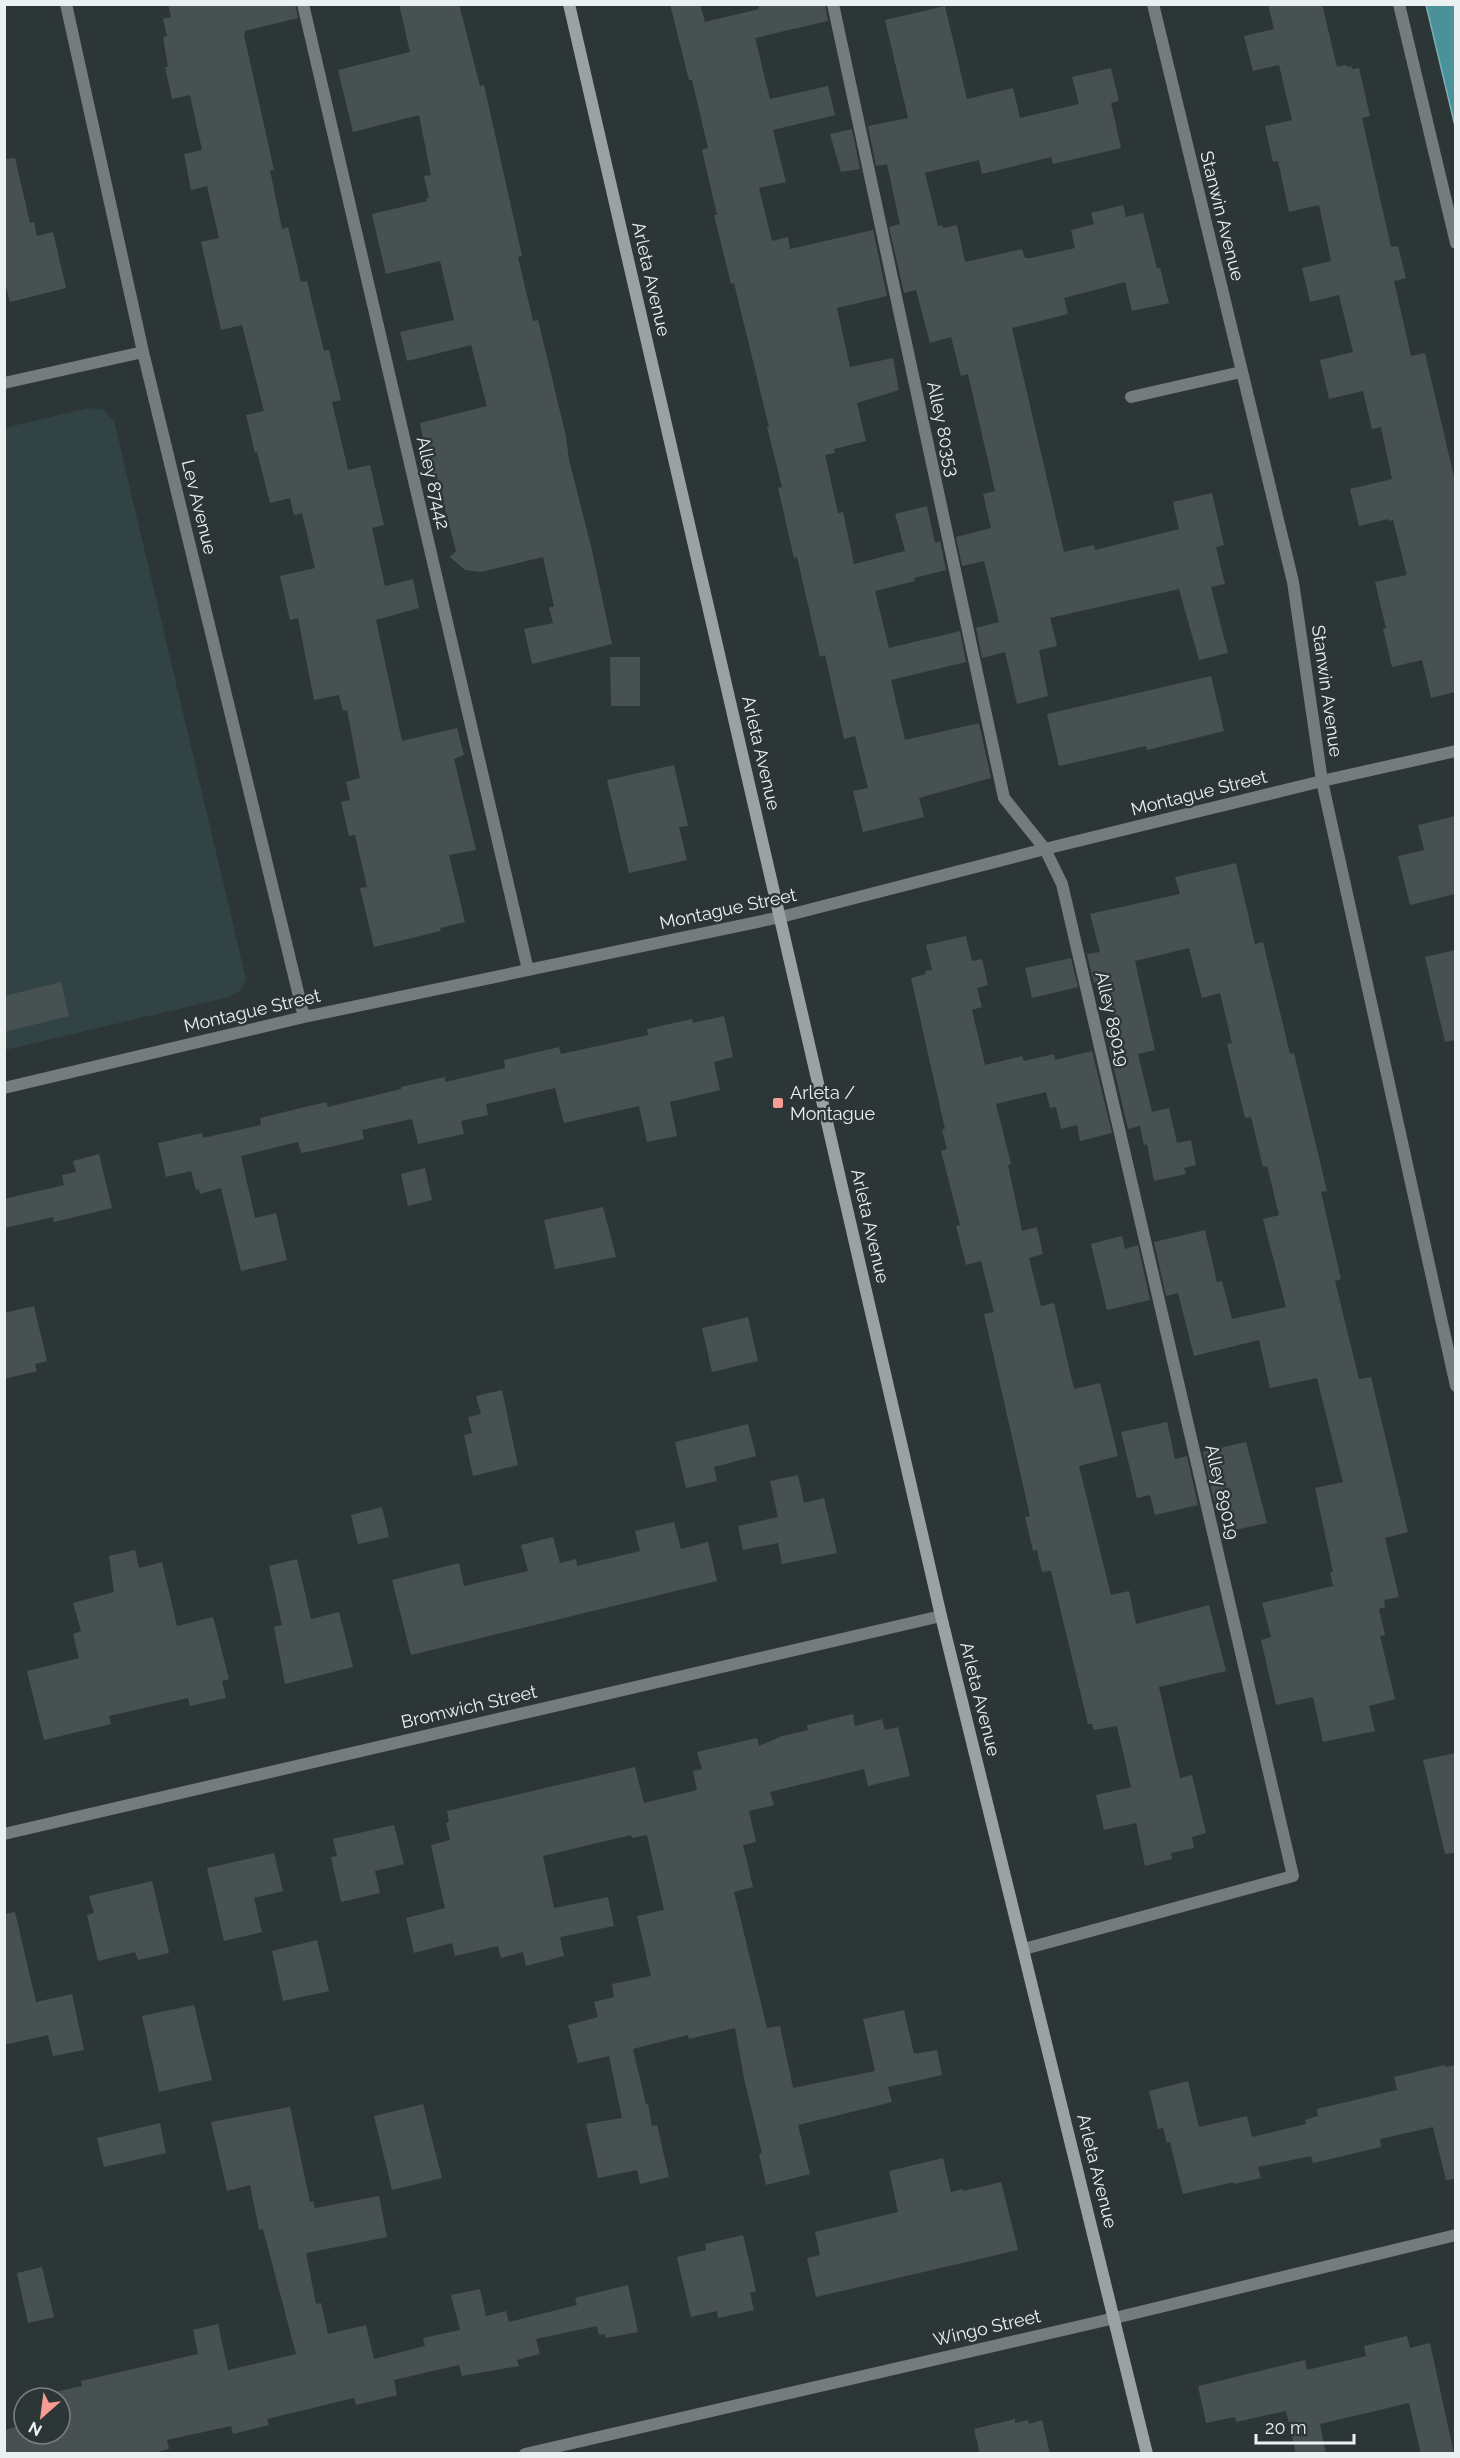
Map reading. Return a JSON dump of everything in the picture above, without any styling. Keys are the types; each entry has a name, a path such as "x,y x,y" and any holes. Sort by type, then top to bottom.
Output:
{"main road":[{"name":"Arleta Avenue","path":"569,4 941,1616 1147,2454"}],"street":[{"name":"Lev Avenue","path":"66,4 143,352 304,1017"},
{"name":"Alley 87442","path":"303,4 528,970"},
{"name":"Alley 80353","path":"833,4 1004,798 1045,849"},
{"name":"Stanwin Avenue","path":"1153,4 1293,582 1322,781 1455,1386"},
{"path":"1399,4 1455,243"},
{"path":"4,383 143,352"},
{"path":"1131,398 1241,372"},
{"name":"Montague Street","path":"4,1088 304,1017 781,917 1045,849 1455,751"},
{"name":"Alley 89019","path":"1024,1949 1293,1876 1062,884 1045,849"},
{"name":"Bromwich Street","path":"4,1834 941,1616"},
{"name":"Wingo Street","path":"525,2454 1115,2318 1455,2235"}],"shaded area":[{"path":"89,408 103,410 114,421 246,979 241,990 229,997 5,1050 4,428"}],"water":[{"path":"1426,5 1455,5 1455,126"}],"building":[{"path":"168,4 295,4 298,18 245,31 244,35 274,170 270,170 282,229 288,227 301,282 307,281 324,351 329,350 341,400 332,402 348,470 370,465 384,525 372,528 385,586 413,579 419,608 376,620 402,741 457,728 464,755 454,759 476,850 449,855 465,922 440,928 441,931 374,947 360,888 367,887 355,835 349,836 341,802 350,800 346,782 360,778 347,710 343,711 339,695 314,700 298,618 290,620 280,576 315,568 302,513 294,515 290,498 270,503 246,415 264,411 242,325 221,330 201,242 219,238 207,186 191,190 184,154 202,150 190,95 172,99 165,67 168,67 163,37 167,36 163,19 171,17"},
{"path":"399,4 459,4 480,86 484,85 522,256 518,257 533,321 538,320 612,644 532,664 524,629 553,623 549,608 554,606 543,557 481,572 465,570 450,557 456,551 436,474 430,475 420,423 487,406 471,345 407,361 400,332 454,320 440,261 386,274 379,245 372,214 427,201 426,198 429,198 424,176 431,175 419,115 353,132 338,70 410,52"},
{"path":"670,4 700,4 705,22 759,9 758,4 825,4 828,21 755,38 770,99 828,86 835,115 773,130 786,182 759,188 772,241 788,237 790,249 873,230 887,296 837,308 850,367 893,358 899,390 857,403 866,441 834,449 835,453 825,455 838,513 843,512 854,564 905,551 895,514 927,506 935,543 940,541 946,570 875,591 889,648 960,631 966,662 891,680 905,740 979,723 991,778 919,798 924,817 863,832 853,791 868,788 855,736 844,739 825,655 820,657 797,557 794,558 778,488 782,487 767,427 769,427 734,283 731,284 714,215 717,215 702,150 708,148 692,80 689,80"},
{"path":"1268,4 1322,4 1337,67 1346,65 1351,66 1352,69 1359,68 1370,116 1362,118 1391,247 1398,246 1406,278 1394,281 1411,356 1425,353 1455,481 1455,692 1431,698 1422,660 1392,667 1375,582 1407,575 1393,520 1388,519 1359,526 1350,489 1392,479 1381,427 1372,429 1363,391 1329,399 1320,360 1353,352 1339,295 1310,302 1302,268 1331,261 1319,205 1289,212 1278,161 1273,162 1265,126 1292,120 1279,65 1253,71 1244,36 1274,29"},
{"path":"945,6 967,99 1013,88 1020,118 1079,104 1072,77 1111,68 1119,101 1111,103 1121,148 1053,164 1051,157 982,174 979,160 925,173 938,226 942,225 943,228 957,225 965,262 1022,249 1025,258 1031,258 1075,248 1071,230 1094,224 1091,213 1123,205 1126,217 1143,213 1157,268 1160,268 1169,303 1132,311 1125,282 1064,298 1068,314 1012,328 1064,552 1094,545 1095,550 1179,529 1173,502 1212,493 1224,545 1216,547 1225,584 1211,587 1228,653 1199,660 1179,589 1050,618 1057,646 1039,650 1048,696 1017,704 1005,652 982,658 976,628 999,622 984,561 962,566 956,537 991,528 983,494 995,491 968,374 961,376 951,337 930,343 916,290 904,293 889,227 900,224 887,164 876,166 868,126 908,118 885,20"},
{"path":"852,129 860,169 841,172 830,134"},
{"path":"15,158 30,223 34,222 37,236 53,232 66,288 10,302 4,279 4,159"},
{"path":"610,657 640,657 640,706 611,706"},
{"path":"1211,676 1224,731 1147,750 1146,746 1059,766 1047,714"},
{"path":"674,765 688,826 679,827 687,860 629,873 607,780"},
{"path":"1455,816 1455,894 1410,905 1398,856 1424,850 1418,825"},
{"path":"1236,863 1255,944 1263,942 1290,1054 1294,1053 1327,1191 1321,1192 1341,1279 1335,1281 1359,1379 1371,1377 1408,1532 1385,1538 1399,1597 1384,1600 1385,1607 1379,1609 1385,1635 1380,1636 1395,1699 1369,1706 1375,1731 1323,1742 1313,1697 1276,1705 1261,1640 1271,1637 1262,1603 1333,1586 1330,1572 1333,1572 1315,1488 1343,1482 1317,1378 1270,1388 1259,1340 1194,1356 1178,1293 1166,1296 1154,1242 1205,1230 1217,1282 1222,1281 1232,1319 1286,1307 1263,1219 1279,1215 1267,1166 1263,1167 1251,1117 1245,1118 1227,1044 1232,1043 1220,993 1202,998 1189,948 1135,961 1155,1050 1138,1054 1152,1112 1169,1108 1177,1143 1191,1140 1196,1165 1184,1168 1186,1174 1154,1181 1147,1144 1144,1145 1140,1126 1128,1129 1109,1047 1121,1044 1105,981 1094,983 1087,954 1100,952 1090,914 1180,894 1175,877"},
{"path":"966,936 972,961 982,959 988,985 977,988 982,1007 972,1010 985,1065 1022,1056 1024,1061 1054,1054 1055,1060 1092,1051 1112,1133 1080,1141 1077,1125 1061,1129 1056,1107 1050,1108 1046,1092 996,1104 1011,1164 1008,1165 1022,1231 1037,1227 1043,1254 1029,1258 1041,1306 1054,1303 1074,1389 1100,1383 1118,1456 1079,1466 1111,1595 1129,1591 1136,1624 1209,1605 1226,1671 1159,1687 1180,1778 1192,1775 1206,1833 1192,1837 1194,1848 1171,1853 1172,1859 1145,1866 1136,1823 1104,1830 1096,1795 1131,1787 1117,1726 1094,1730 1092,1724 1088,1724 1051,1571 1042,1572 1037,1550 1033,1551 1025,1517 1030,1516 984,1314 994,1312 981,1261 966,1265 956,1226 960,1225 941,1151 947,1149 942,1130 945,1129 911,978 932,970 926,945"},
{"path":"1455,950 1455,1040 1445,1042 1425,957"},
{"path":"1071,958 1078,987 1032,998 1025,968"},
{"path":"61,982 69,1016 4,1032 4,996"},
{"path":"724,1016 733,1057 714,1062 720,1090 670,1102 677,1136 647,1142 639,1106 564,1123 555,1088 486,1104 488,1115 461,1121 464,1134 418,1144 412,1119 362,1130 364,1139 317,1150 301,1153 298,1142 241,1156 255,1218 276,1213 287,1260 241,1271 221,1188 200,1194 199,1189 196,1190 191,1171 166,1177 158,1143 202,1133 203,1138 261,1125 260,1118 326,1102 328,1107 445,1077 445,1082 505,1068 504,1060 559,1047 561,1054 648,1035 647,1029 692,1019 693,1023"},
{"path":"99,1154 112,1208 54,1222 53,1217 4,1228 4,1199 64,1185 62,1175 76,1172 73,1161"},
{"path":"425,1168 432,1200 408,1206 401,1174"},
{"path":"603,1207 616,1257 555,1269 544,1220"},
{"path":"1122,1236 1125,1249 1138,1245 1150,1300 1107,1310 1091,1244"},
{"path":"34,1306 47,1361 35,1364 37,1371 4,1379 4,1313"},
{"path":"748,1317 758,1361 712,1372 702,1328"},
{"path":"502,1390 518,1465 473,1476 464,1435 472,1433 468,1417 481,1414 476,1396"},
{"path":"1167,1422 1175,1459 1187,1456 1198,1505 1155,1515 1150,1495 1137,1498 1121,1432"},
{"path":"748,1424 756,1456 714,1467 717,1481 686,1488 675,1442"},
{"path":"1246,1442 1267,1523 1235,1530 1228,1497 1214,1501 1203,1452"},
{"path":"798,1475 804,1503 824,1498 837,1553 782,1564 778,1543 743,1550 738,1526 778,1517 770,1481"},
{"path":"382,1507 389,1537 358,1544 351,1515"},
{"path":"674,1522 681,1549 708,1542 717,1581 411,1655 392,1580 459,1563 464,1586 528,1571 521,1545 553,1537 560,1563 576,1559 577,1566 640,1551 635,1531"},
{"path":"135,1550 139,1568 162,1562 177,1626 213,1617 229,1679 222,1681 226,1698 190,1706 188,1698 109,1716 111,1724 44,1740 27,1671 79,1658 73,1634 81,1631 73,1603 114,1592 109,1556"},
{"path":"297,1559 311,1619 339,1612 353,1667 285,1684 274,1627 282,1625 269,1566"},
{"path":"853,1714 855,1726 882,1719 885,1730 898,1727 910,1776 868,1786 864,1769 770,1792 774,1805 749,1811 756,1842 743,1845 753,1887 734,1892 767,2028 780,2026 793,2088 875,2071 863,2019 904,2010 914,2054 937,2050 942,2075 888,2087 892,2102 798,2125 810,2174 766,2185 759,2154 762,2153 735,2028 689,2039 688,2035 633,2049 652,2126 657,2125 669,2177 640,2184 637,2170 598,2178 586,2124 622,2118 609,2056 578,2063 568,2025 598,2017 594,2002 614,1997 612,1984 651,1976 637,1916 664,1910 647,1835 632,1838 631,1835 543,1856 554,1908 608,1897 614,1926 560,1937 564,1956 526,1966 523,1952 501,1958 498,1946 455,1956 452,1943 414,1953 406,1918 445,1908 431,1845 450,1840 446,1823 449,1822 447,1811 635,1767 644,1803 697,1790 693,1771 702,1769 697,1752 757,1738 759,1746 782,1736 808,1730 807,1725"},
{"path":"1455,1753 1455,1853 1445,1854 1423,1760"},
{"path":"394,1825 404,1864 375,1871 380,1893 341,1902 331,1857 337,1856 333,1839"},
{"path":"274,1853 283,1891 254,1898 262,1932 224,1941 207,1868"},
{"path":"152,1881 169,1953 138,1960 135,1952 98,1961 87,1915 94,1913 89,1896"},
{"path":"15,1912 36,2002 72,1994 84,2050 53,2056 48,2035 4,2045 4,1914"},
{"path":"317,1940 329,1991 283,2001 272,1951"},
{"path":"194,2005 212,2080 159,2092 142,2016"},
{"path":"1445,2065 1446,2067 1455,2065 1455,2179 1446,2180 1433,2127 1380,2139 1381,2147 1313,2163 1311,2156 1258,2167 1261,2178 1183,2194 1170,2142 1167,2143 1163,2128 1158,2129 1149,2091 1188,2081 1199,2127 1247,2116 1252,2137 1306,2124 1305,2120 1318,2116 1317,2109 1397,2090 1394,2077"},
{"path":"423,2104 442,2178 392,2190 374,2116"},
{"path":"290,2107 310,2202 313,2201 315,2208 379,2196 387,2237 306,2253 316,2304 321,2303 328,2334 366,2325 374,2359 425,2346 423,2338 460,2330 451,2295 480,2289 486,2316 506,2311 509,2322 577,2305 575,2298 628,2285 638,2332 606,2338 605,2334 599,2335 597,2326 536,2339 540,2354 517,2360 519,2366 462,2376 459,2365 394,2380 397,2395 356,2405 354,2398 267,2419 269,2425 233,2434 231,2426 167,2440 169,2449 151,2454 4,2454 4,2430 12,2428 12,2446 72,2446 72,2388 82,2386 81,2381 198,2354 193,2330 218,2324 228,2370 296,2354 263,2229 259,2230 250,2185 227,2191 211,2122"},
{"path":"160,2123 166,2153 104,2167 97,2138"},
{"path":"943,2158 951,2192 1001,2182 1018,2250 816,2297 807,2258 820,2255 815,2232 898,2212 889,2171"},
{"path":"743,2235 756,2291 750,2293 754,2310 718,2318 717,2311 691,2317 677,2257 706,2250 705,2244"},
{"path":"42,2267 54,2317 28,2323 17,2273"},
{"path":"1407,2336 1410,2348 1430,2343 1454,2454 1421,2454 1409,2403 1320,2424 1326,2454 1296,2454 1286,2411 1236,2422 1235,2417 1206,2423 1198,2386 1305,2360 1307,2370 1366,2356 1364,2346"},
{"path":"1015,2419 1015,2423 1028,2420 1029,2424 1042,2420 1050,2454 980,2454 974,2429"}],"place":[{"name":"Arleta / Montague","path":"778,1103"}]}
